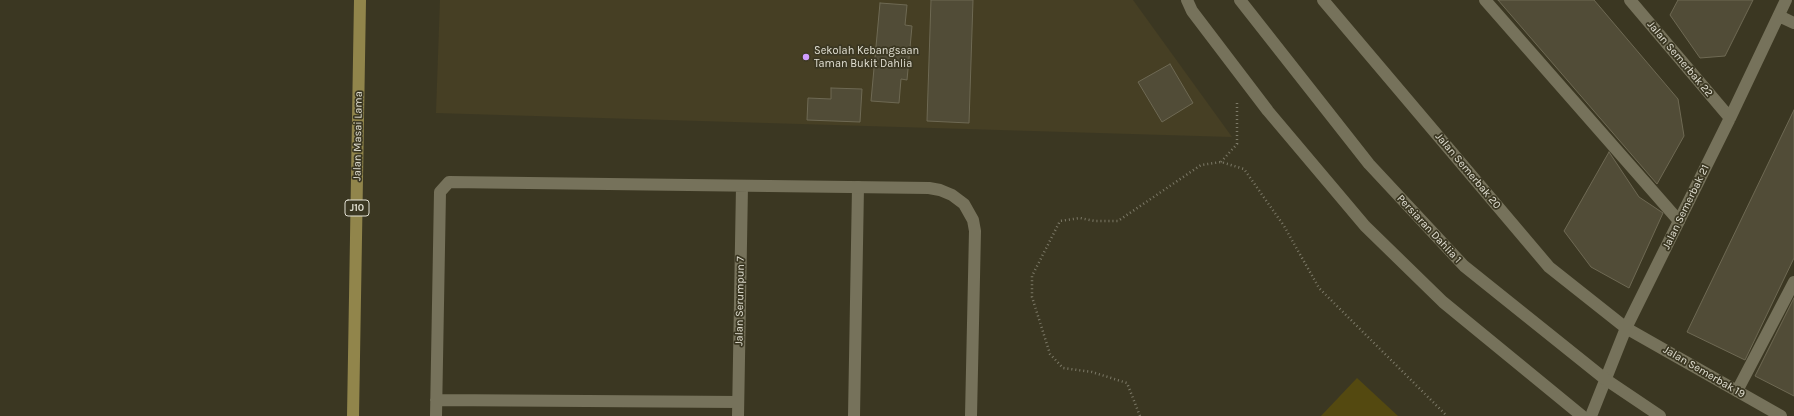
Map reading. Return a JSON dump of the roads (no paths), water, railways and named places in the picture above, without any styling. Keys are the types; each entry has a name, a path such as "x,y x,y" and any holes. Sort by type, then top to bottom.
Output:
{"main road":[{"name":"Jalan Masai Lama","path":"353,416 360,0"}],"street":[{"path":"1187,0 1192,11 1268,111 1365,226 1443,302 1582,416"},
{"name":"Persiaran Dahlia 1","path":"1240,0 1369,164 1464,266 1605,379 1660,416"},
{"name":"Jalan Semerbak 20","path":"1323,0 1549,267 1626,328"},
{"path":"1485,0 1679,221"},
{"name":"Jalan Semerbak 22","path":"1630,0 1730,118"},
{"name":"Jalan Semerbak 21","path":"1591,416 1626,328 1730,118 1786,0"},
{"path":"1779,16 1794,24"},
{"path":"436,416 440,192 449,182 929,188 940,190 952,195 964,204 973,220 975,231 971,416"},
{"name":"Jalan Serumpun 7","path":"738,416 742,186"},
{"path":"854,416 858,187"},
{"path":"1737,391 1794,282"},
{"name":"Jalan Semerbak 19","path":"1626,328 1781,416"},
{"path":"436,400 738,402"}],"place":[{"name":"Sekolah Kebangsaan Taman Bukit Dahlia","path":"806,57"}]}
